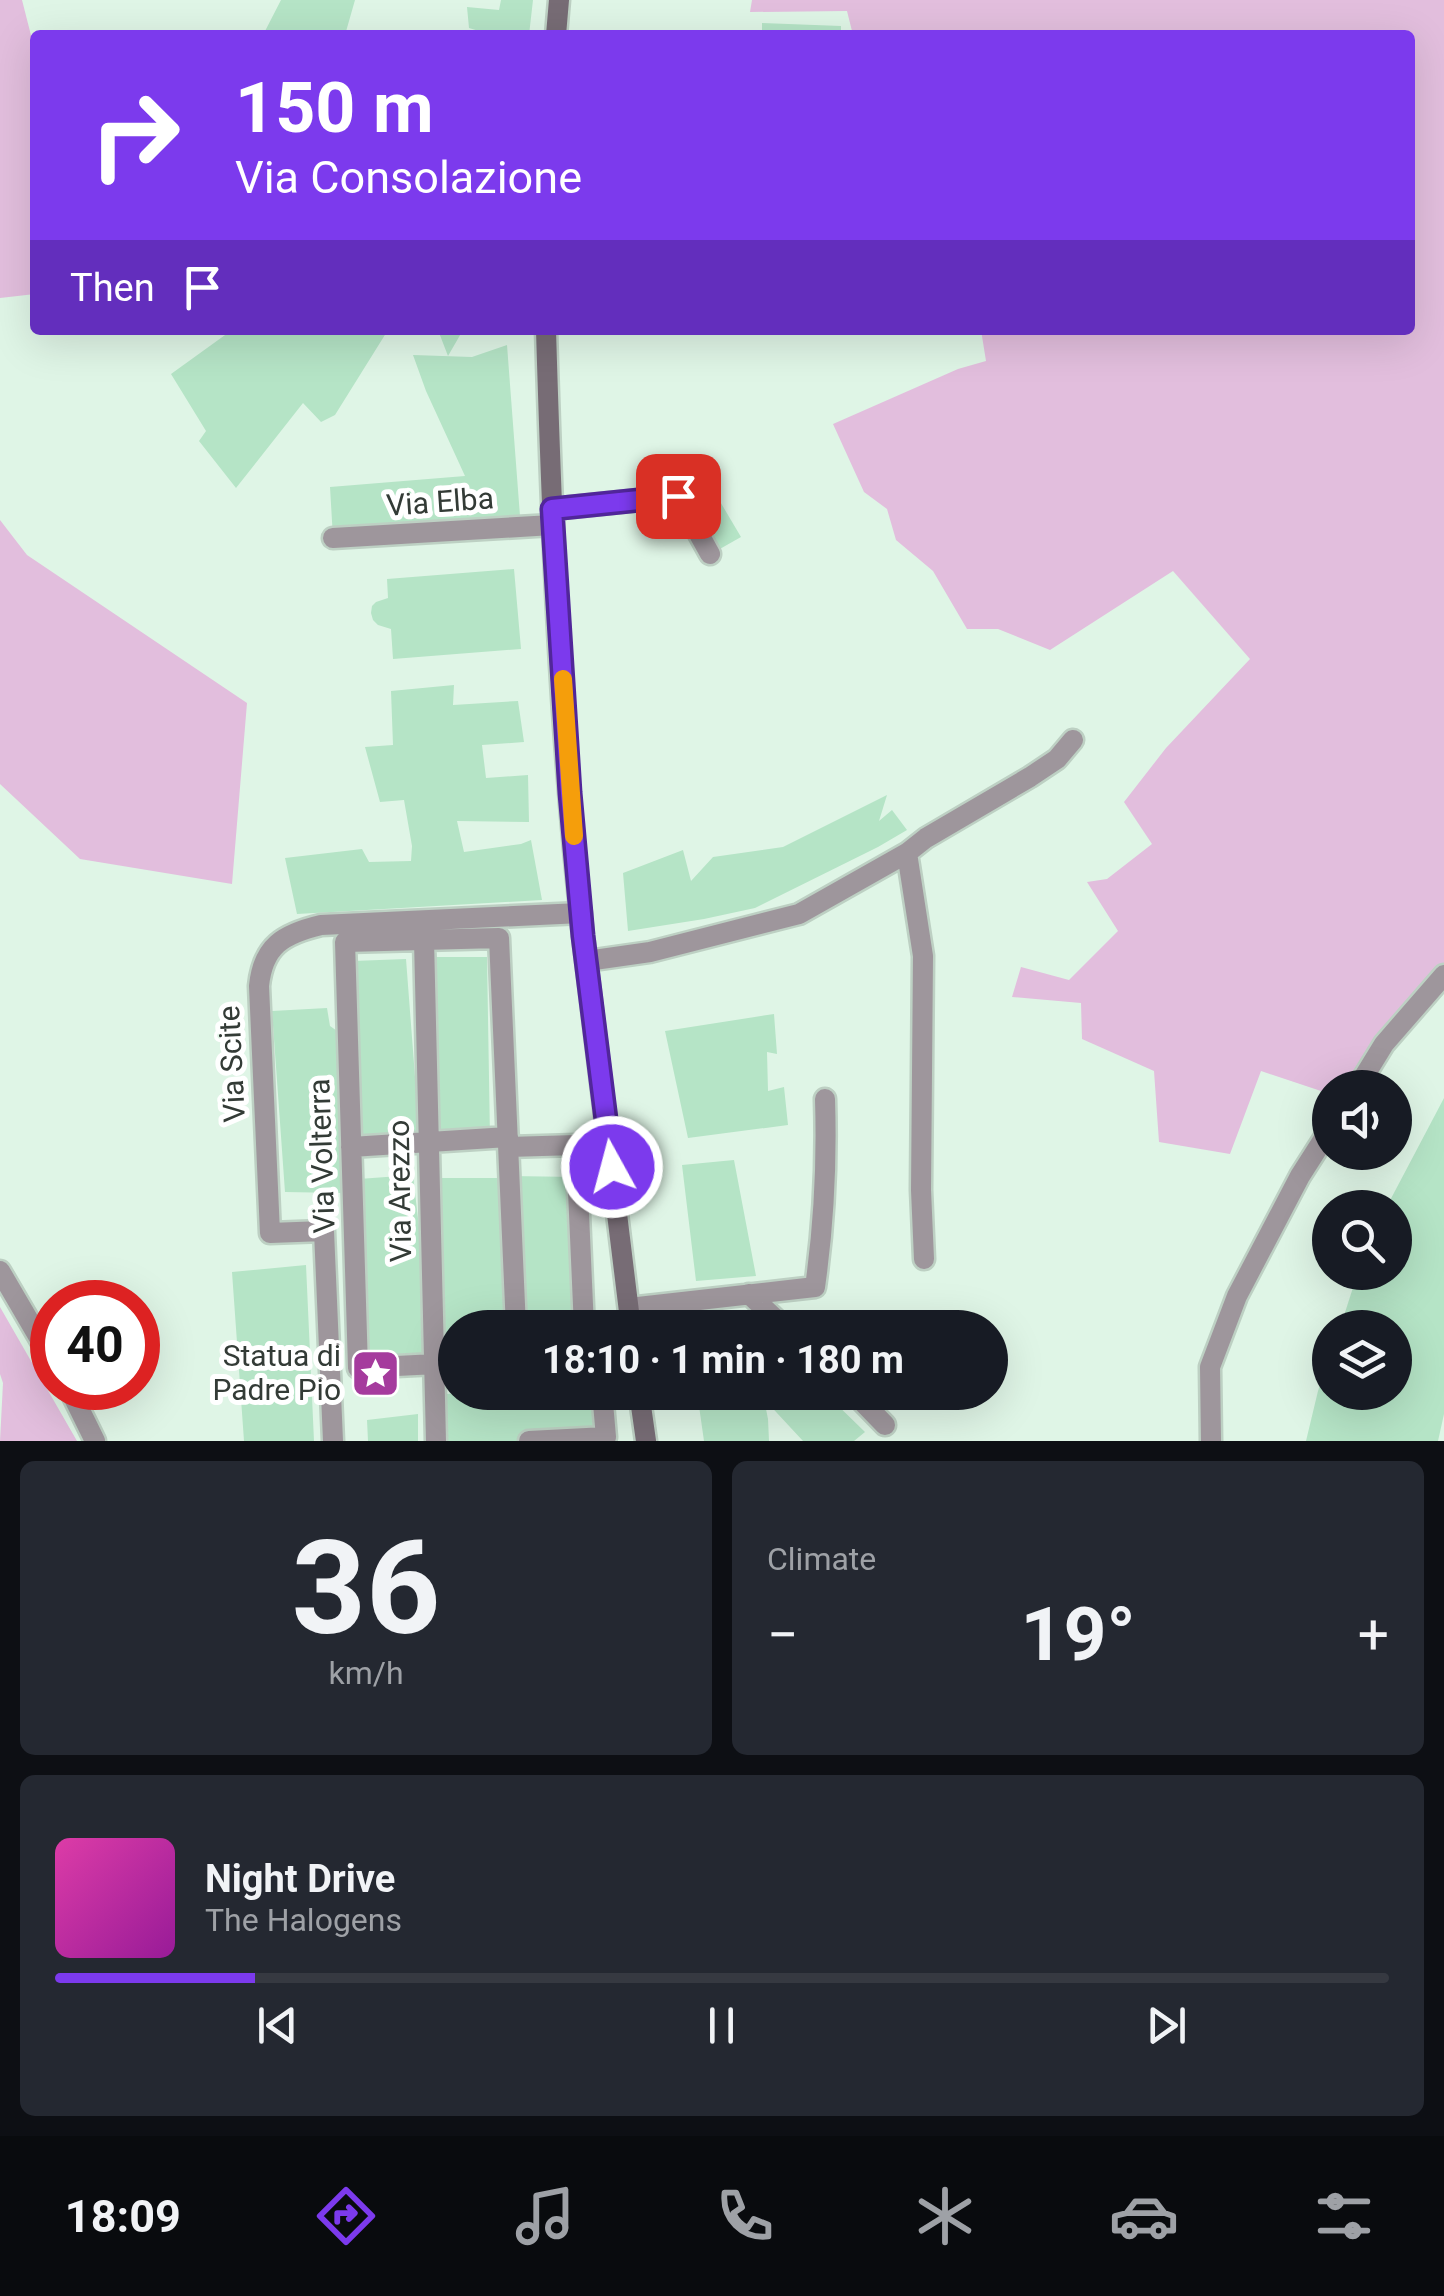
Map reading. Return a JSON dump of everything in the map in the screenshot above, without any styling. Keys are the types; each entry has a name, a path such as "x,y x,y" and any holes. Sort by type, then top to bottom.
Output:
{"street":[{"path":"556,30 559,0"},
{"path":"546,335 552,517 581,914 629,1310"},
{"name":"Via Elba","path":"333,538 552,517 678,496 710,554"},
{"path":"587,961 650,952 799,914 907,854 926,838 1057,759 1072,740"},
{"path":"907,854 924,956 924,1259"},
{"name":"Via Scite","path":"334,1441 324,1232 270,1233 261,966 267,954 289,936 321,925 581,914"},
{"path":"424,940 499,938 515,1310"},
{"name":"Via Volterra","path":"424,940 345,942 358,1368 438,1363"},
{"name":"Via Arezzo","path":"424,940 429,1142 441,1310"},
{"path":"1367,1070 1384,1044 1444,975"},
{"path":"670,1310 749,1294 815,1287 824,1226 825,1099"},
{"path":"351,1147 429,1142 576,1144 583,1310"},
{"path":"1211,1441 1210,1367 1216,1349 1237,1296 1312,1157"},
{"path":"0,1271 30,1322"},
{"path":"749,1294 766,1310"},
{"path":"80,1410 95,1441"},
{"name":"Via Arezzo","path":"436,1441 440,1410"},
{"path":"529,1441 606,1437 604,1410"},
{"path":"642,1410 646,1441"},
{"path":"870,1410 885,1425"}],"shaded area":[{"path":"0,0 22,0 30,31 30,295 0,298"},
{"path":"752,0 1444,0 1444,966 1363,1070 1312,1070 1312,1088 1261,1071 1230,1154 1159,1142 1154,1071 1082,1039 1081,1003 1012,997 1021,967 1069,980 1118,931 1087,882 1107,879 1152,844 1124,802 1166,748 1250,659 1173,571 1050,650 998,629 967,629 933,571 896,540 887,509 864,492 833,424 958,369 986,361 982,335 1415,335 1415,30 852,30 847,11 750,12"},
{"path":"0,520 27,555 247,703 232,884 80,859 0,784"},
{"path":"0,1307 30,1359 30,1410 59,1410 77,1441 0,1441"}],"building":[{"path":"281,0 355,0 346,30 266,30"},
{"path":"501,0 533,0 530,30 469,28 467,7 499,10"},
{"path":"762,23 841,26 841,30 762,30"},
{"path":"225,335 385,335 335,415 321,422 303,403 236,488 199,441 206,431 171,374"},
{"path":"440,335 460,335 448,356"},
{"path":"507,345 520,516 333,538 330,487 465,476 413,355 472,357"},
{"path":"712,488 741,537 718,550 689,501"},
{"path":"514,569 521,649 393,659 391,629 378,625 371,613 376,602 388,598 387,579"},
{"path":"454,685 453,705 518,701 524,742 482,745 486,778 528,775 529,822 457,821 464,852 531,840 542,900 297,914 285,858 362,849 369,862 411,861 404,800 380,802 365,747 393,745 391,691"},
{"path":"887,795 879,821 892,810 907,830 878,847 755,908 628,931 623,873 683,850 691,881 713,857 783,847"},
{"path":"425,957 487,957 490,1138 437,1132"},
{"path":"406,959 420,1142 359,1135 353,961"},
{"path":"327,1008 330,1026 340,1033 341,1193 285,1192 272,1011"},
{"path":"774,1014 777,1054 767,1052 768,1091 784,1087 788,1125 688,1138 665,1031"},
{"path":"1444,1098 1444,1414 1438,1441 1306,1441 1313,1410 1412,1410 1412,1310 1346,1310 1352,1290 1412,1290 1412,1190 1395,1190 1406,1170 1412,1170 1412,1159"},
{"path":"734,1160 756,1276 696,1281 682,1165"},
{"path":"413,1175 434,1357 430,1178 499,1178 512,1310 438,1310 438,1364 358,1368 359,1179"},
{"path":"510,1176 577,1177 583,1310 524,1310"},
{"path":"306,1265 314,1441 244,1441 232,1272"},
{"path":"445,1410 604,1410 606,1437 445,1441"},
{"path":"700,1410 766,1410 769,1441 704,1441"},
{"path":"774,1410 842,1410 865,1432 854,1441 803,1441"},
{"path":"418,1414 418,1441 368,1441 367,1420"}],"slow traffic":[{"path":"563,679 574,836"}],"place":[{"name":"Statua di Padre Pio","path":"376,1373"}],"route":[{"path":"612,1167 583,936 552,509 678,496"}]}
